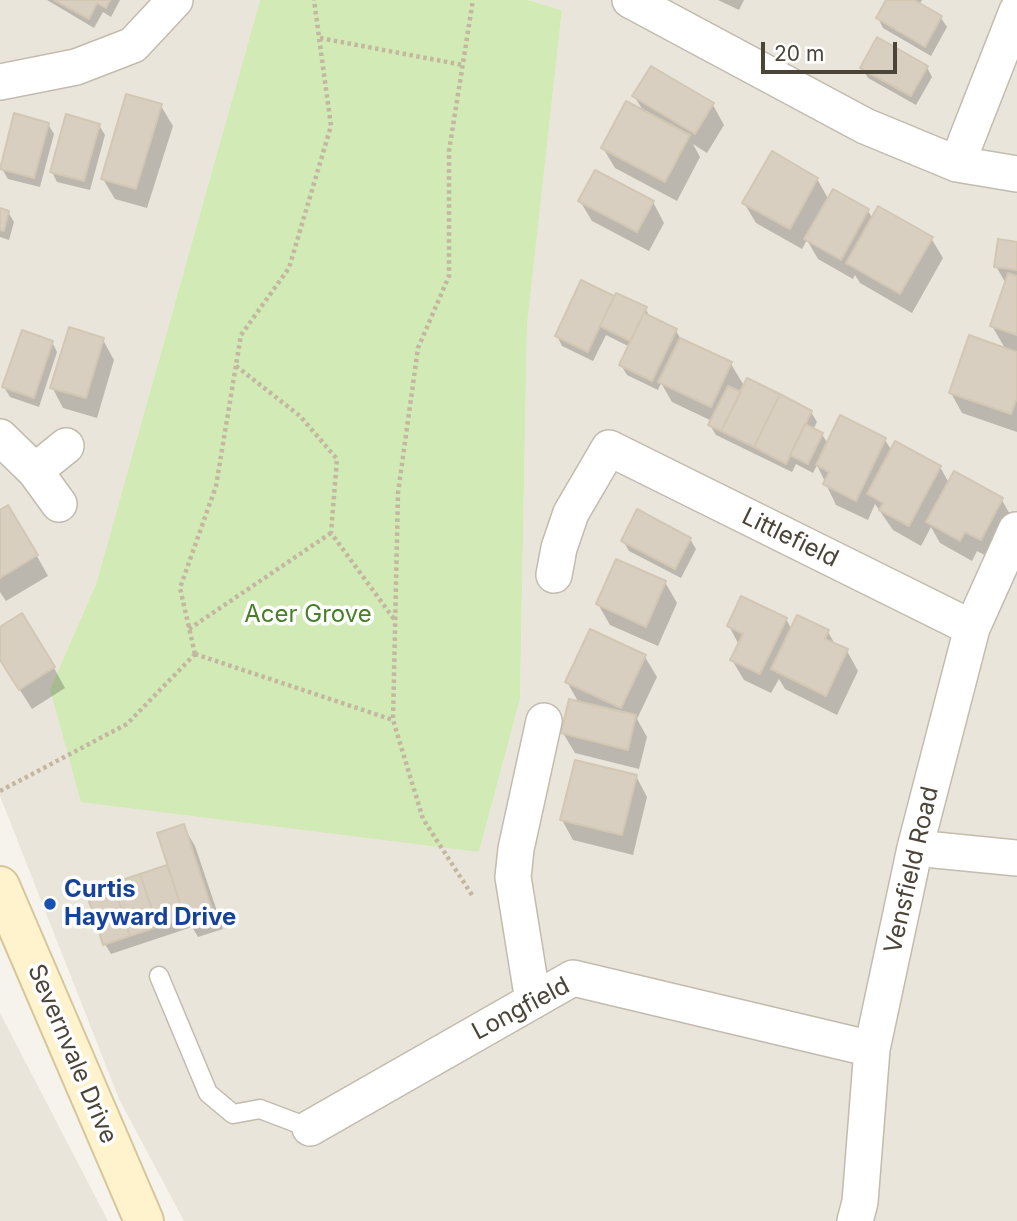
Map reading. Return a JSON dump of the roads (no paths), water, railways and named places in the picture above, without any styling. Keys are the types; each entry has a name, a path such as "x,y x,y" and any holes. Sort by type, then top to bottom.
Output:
{"street":[{"path":"0,82 76,67 133,45 176,0"},
{"path":"629,0 865,127 957,164 1017,174"},
{"path":"957,164 1017,11"},
{"path":"0,437 35,471 59,504"},
{"path":"35,471 66,446"},
{"name":"Littlefield","path":"554,575 559,548 571,513 609,448 972,628"},
{"name":"Vensfield Road","path":"855,1221 860,1202 872,1049 915,848 972,628 1016,530"},
{"path":"533,1001 513,877 516,849 544,721"},
{"path":"915,848 1017,858"},
{"name":"Severnvale Drive","path":"0,886 144,1221"},
{"name":"Longfield","path":"310,1128 573,978 872,1049"}],"lane":[{"path":"159,976 208,1093 233,1114 260,1109 310,1128"}],"place":[{"name":"Curtis Hayward Drive","path":"50,904"}],"park label":[{"name":"Acer Grove","path":"308,615"}]}
